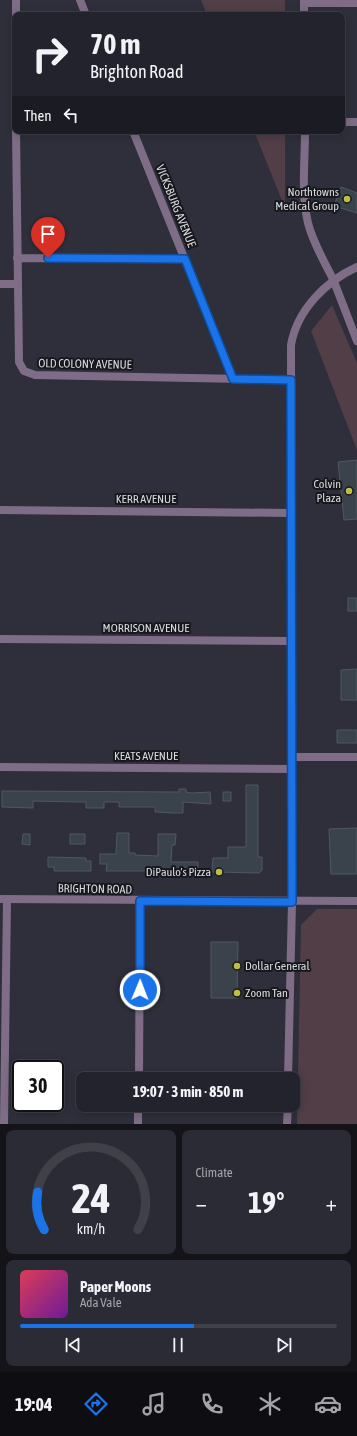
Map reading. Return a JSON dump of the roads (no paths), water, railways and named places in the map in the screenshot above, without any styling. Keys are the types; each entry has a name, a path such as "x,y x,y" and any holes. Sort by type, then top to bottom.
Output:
{"street":[{"path":"16,0 16,12"},
{"path":"80,0 85,12"},
{"path":"304,2 357,3"},
{"path":"345,122 357,122"},
{"name":"OLD COLONY AVENUE","path":"16,134 19,362 21,367 30,374 291,380"},
{"name":"VICKSBURG AVENUE","path":"134,134 233,379"},
{"path":"304,134 305,200 308,223 319,253 333,279 357,341"},
{"path":"17,258 185,259"},
{"path":"288,1072 292,902 291,345 296,326 306,310 333,279 357,267"},
{"path":"0,284 18,284"},
{"name":"KERR AVENUE","path":"0,510 292,512"},
{"name":"MORRISON AVENUE","path":"0,639 292,641"},
{"path":"292,757 357,757"},
{"name":"KEATS AVENUE","path":"0,767 291,769"},
{"path":"3,900 4,1124"},
{"name":"BRIGHTON ROAD","path":"3,900 357,901"},
{"path":"139,1072 140,901"},
{"path":"138,1112 138,1124"},
{"path":"287,1124 288,1112"}],"place":[{"name":"Northtowns Medical Group","path":"347,199"},
{"name":"Colvin Plaza","path":"349,491"},
{"name":"DiPaulo's Pizza","path":"219,872"},
{"name":"Dollar General","path":"237,966"},
{"name":"Zoom Tan","path":"237,993"}]}
